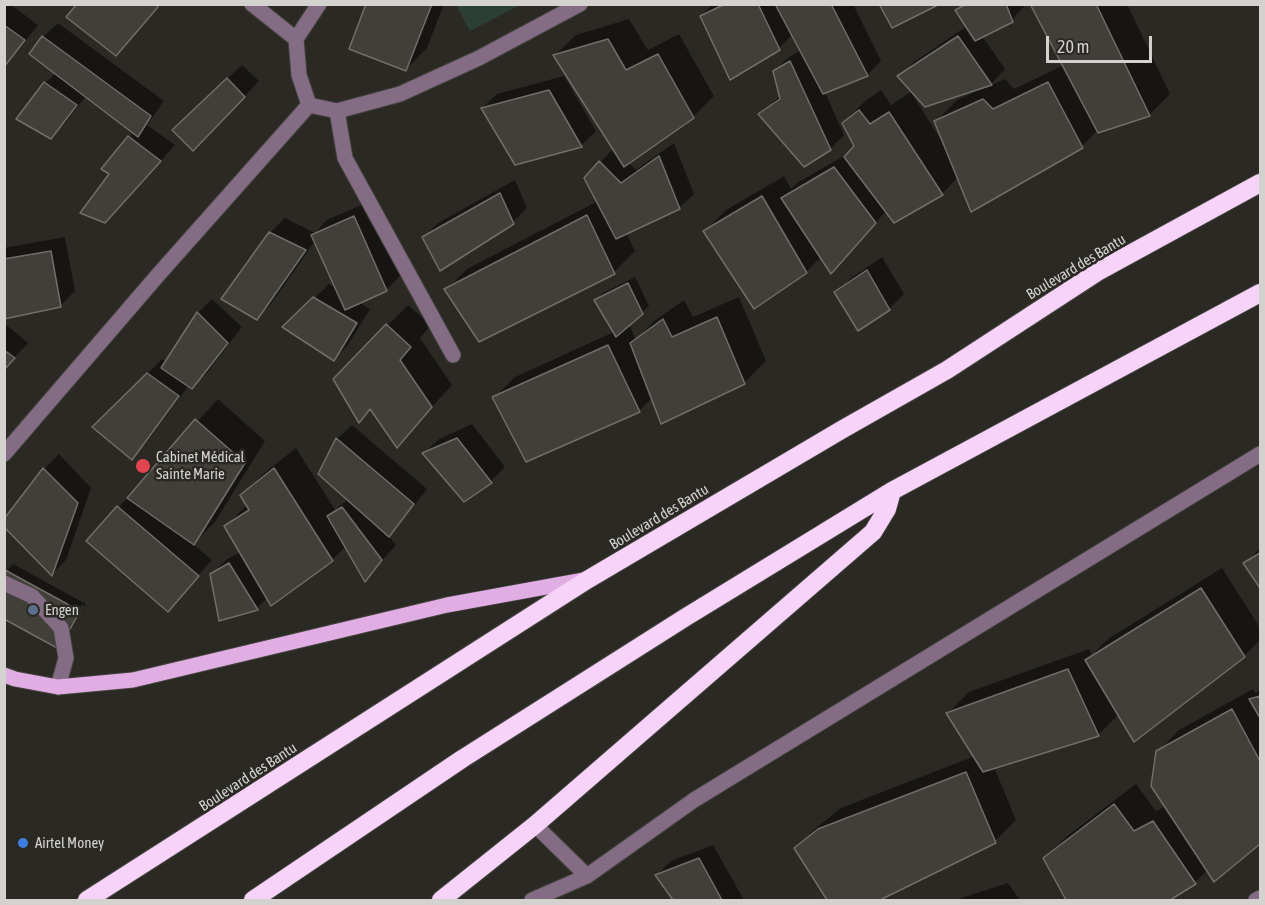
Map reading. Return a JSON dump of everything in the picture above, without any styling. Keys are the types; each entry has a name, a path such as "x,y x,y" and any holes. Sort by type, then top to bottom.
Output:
{"highway":[{"name":"Boulevard des Bantu","path":"87,900 587,580 947,370 1099,271 1260,183"},
{"path":"253,900 462,759 686,617 892,491 1260,293"},
{"path":"441,900 535,825 873,532 887,509 892,491"}],"main road":[{"path":"4,675 58,687 133,680 447,605 587,580"}],"street":[{"path":"252,4 296,39"},
{"path":"309,105 299,75 296,39 320,4"},
{"path":"309,105 338,111 400,94 479,58 580,4"},
{"path":"4,454 158,275 309,105"},
{"path":"338,111 345,158 453,354"},
{"path":"532,900 587,876 694,800 1260,454"},
{"path":"4,584 32,596 61,628 66,658 58,687"},
{"path":"535,825 587,876"},
{"path":"1256,900 1260,898"}],"green space":[{"path":"456,5 520,5 470,31"}],"building":[{"path":"77,4 155,4 158,7 116,56 66,17"},
{"path":"366,4 432,4 406,71 349,49"},
{"path":"725,4 758,4 780,50 730,80 700,16"},
{"path":"775,4 831,4 868,76 823,94"},
{"path":"879,4 940,4 892,28"},
{"path":"967,4 1006,4 1013,22 975,41 955,10"},
{"path":"1030,4 1096,4 1150,116 1098,133"},
{"path":"4,25 25,40 4,67"},
{"path":"42,36 151,116 138,137 29,54"},
{"path":"958,36 992,85 925,107 897,76"},
{"path":"608,39 626,70 658,54 694,118 624,167 553,55"},
{"path":"790,61 831,150 804,167 758,114 780,99 773,71"},
{"path":"227,78 245,97 193,151 172,130"},
{"path":"44,82 77,105 51,139 16,119"},
{"path":"1048,82 1083,148 971,212 934,121 983,99 993,109"},
{"path":"549,90 582,147 515,165 481,108"},
{"path":"859,110 870,124 889,112 943,195 894,223 844,157 854,146 842,123"},
{"path":"128,136 161,161 105,223 80,213 109,174 101,169"},
{"path":"659,156 680,209 616,239 584,178 599,161 621,183"},
{"path":"834,167 876,223 831,274 781,198"},
{"path":"500,193 514,224 440,271 422,237"},
{"path":"762,196 807,273 754,309 703,231"},
{"path":"587,215 615,274 479,342 444,289"},
{"path":"354,216 387,291 345,310 311,235"},
{"path":"269,232 306,250 257,320 221,299"},
{"path":"51,251 61,307 4,319 4,259"},
{"path":"867,270 890,310 858,331 834,292"},
{"path":"628,283 643,314 616,337 594,300"},
{"path":"313,297 357,323 334,361 282,327"},
{"path":"197,312 228,343 192,389 161,368"},
{"path":"717,317 745,384 661,424 630,343 663,319 672,337"},
{"path":"386,324 411,347 400,360 432,407 397,448 370,409 359,423 333,379"},
{"path":"608,345 640,412 526,462 492,397"},
{"path":"4,350 15,358 4,370"},
{"path":"147,373 179,396 132,460 92,427"},
{"path":"195,419 245,463 194,545 127,498"},
{"path":"336,438 414,504 389,537 318,474"},
{"path":"457,438 492,483 464,502 422,453"},
{"path":"43,468 78,503 52,576 4,527 4,519"},
{"path":"274,468 333,561 271,606 224,526 249,510 240,495"},
{"path":"117,506 199,576 168,612 86,541"},
{"path":"342,507 382,560 365,582 327,516"},
{"path":"1260,553 1260,588 1243,563"},
{"path":"229,563 258,610 219,621 210,574"},
{"path":"5,570 80,611 59,649 4,619"},
{"path":"1201,588 1245,657 1134,742 1085,660"},
{"path":"1068,669 1099,736 983,772 946,713"},
{"path":"1260,696 1260,718 1249,699"},
{"path":"1232,709 1260,761 1260,844 1214,882 1151,786 1156,751"},
{"path":"966,772 996,843 880,900 827,900 794,848 818,829"},
{"path":"1114,804 1134,831 1153,821 1196,884 1170,900 1066,900 1043,858"},
{"path":"699,858 722,900 673,900 655,875"}],"place":[{"name":"Cabinet Médical Sainte Marie","path":"143,466"},
{"name":"Engen","path":"33,610"},
{"name":"Airtel Money","path":"23,843"}]}
